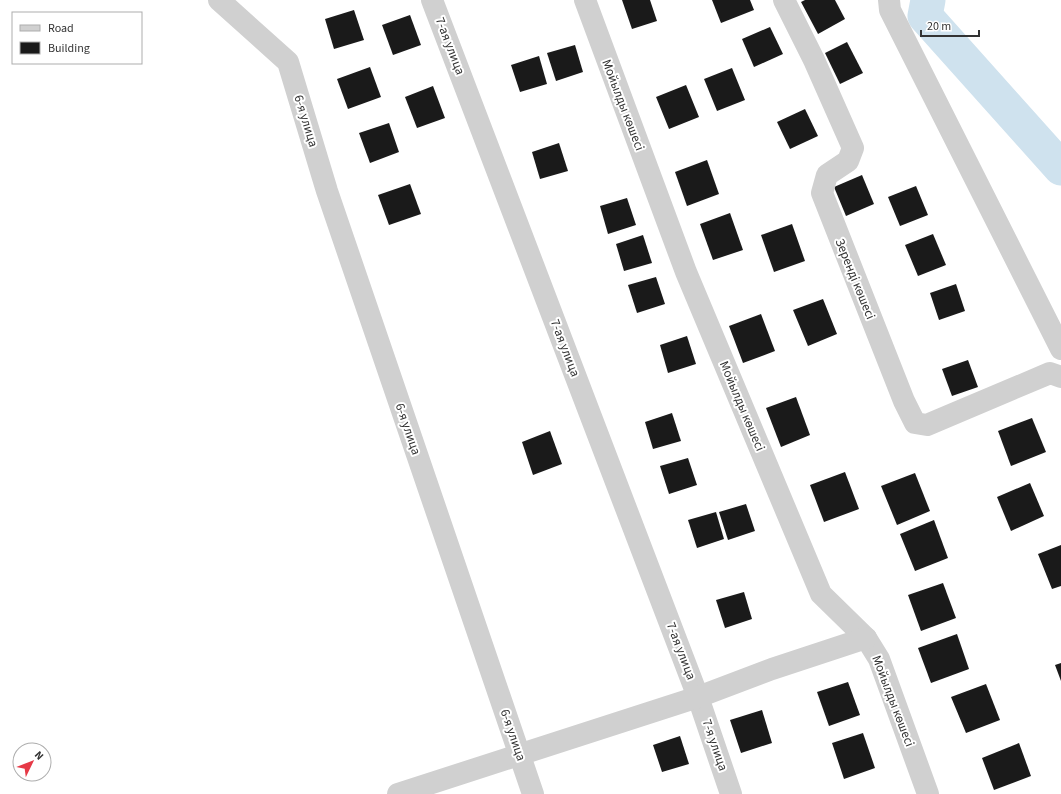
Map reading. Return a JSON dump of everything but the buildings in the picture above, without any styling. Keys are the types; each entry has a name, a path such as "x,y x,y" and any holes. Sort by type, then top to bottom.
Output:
{"street":[{"name":"6-я улица","path":"219,0 288,62 327,191 533,794"},
{"name":"7-ая улица","path":"432,0 698,697"},
{"name":"Мойылды көшесі","path":"585,0 686,272 821,594 866,638 879,659 928,794"},
{"name":"Зеренді көшесі","path":"784,0 814,60 853,148 848,161 827,175 822,193 904,401 915,423 927,425 1050,373 1061,377"},
{"path":"889,0 890,10 1061,349"},
{"path":"398,794 698,697 772,669 866,638"},
{"name":"7-я улица","path":"698,697 731,794"}],"waterway":[{"path":"928,0 925,16 1061,168"}]}
